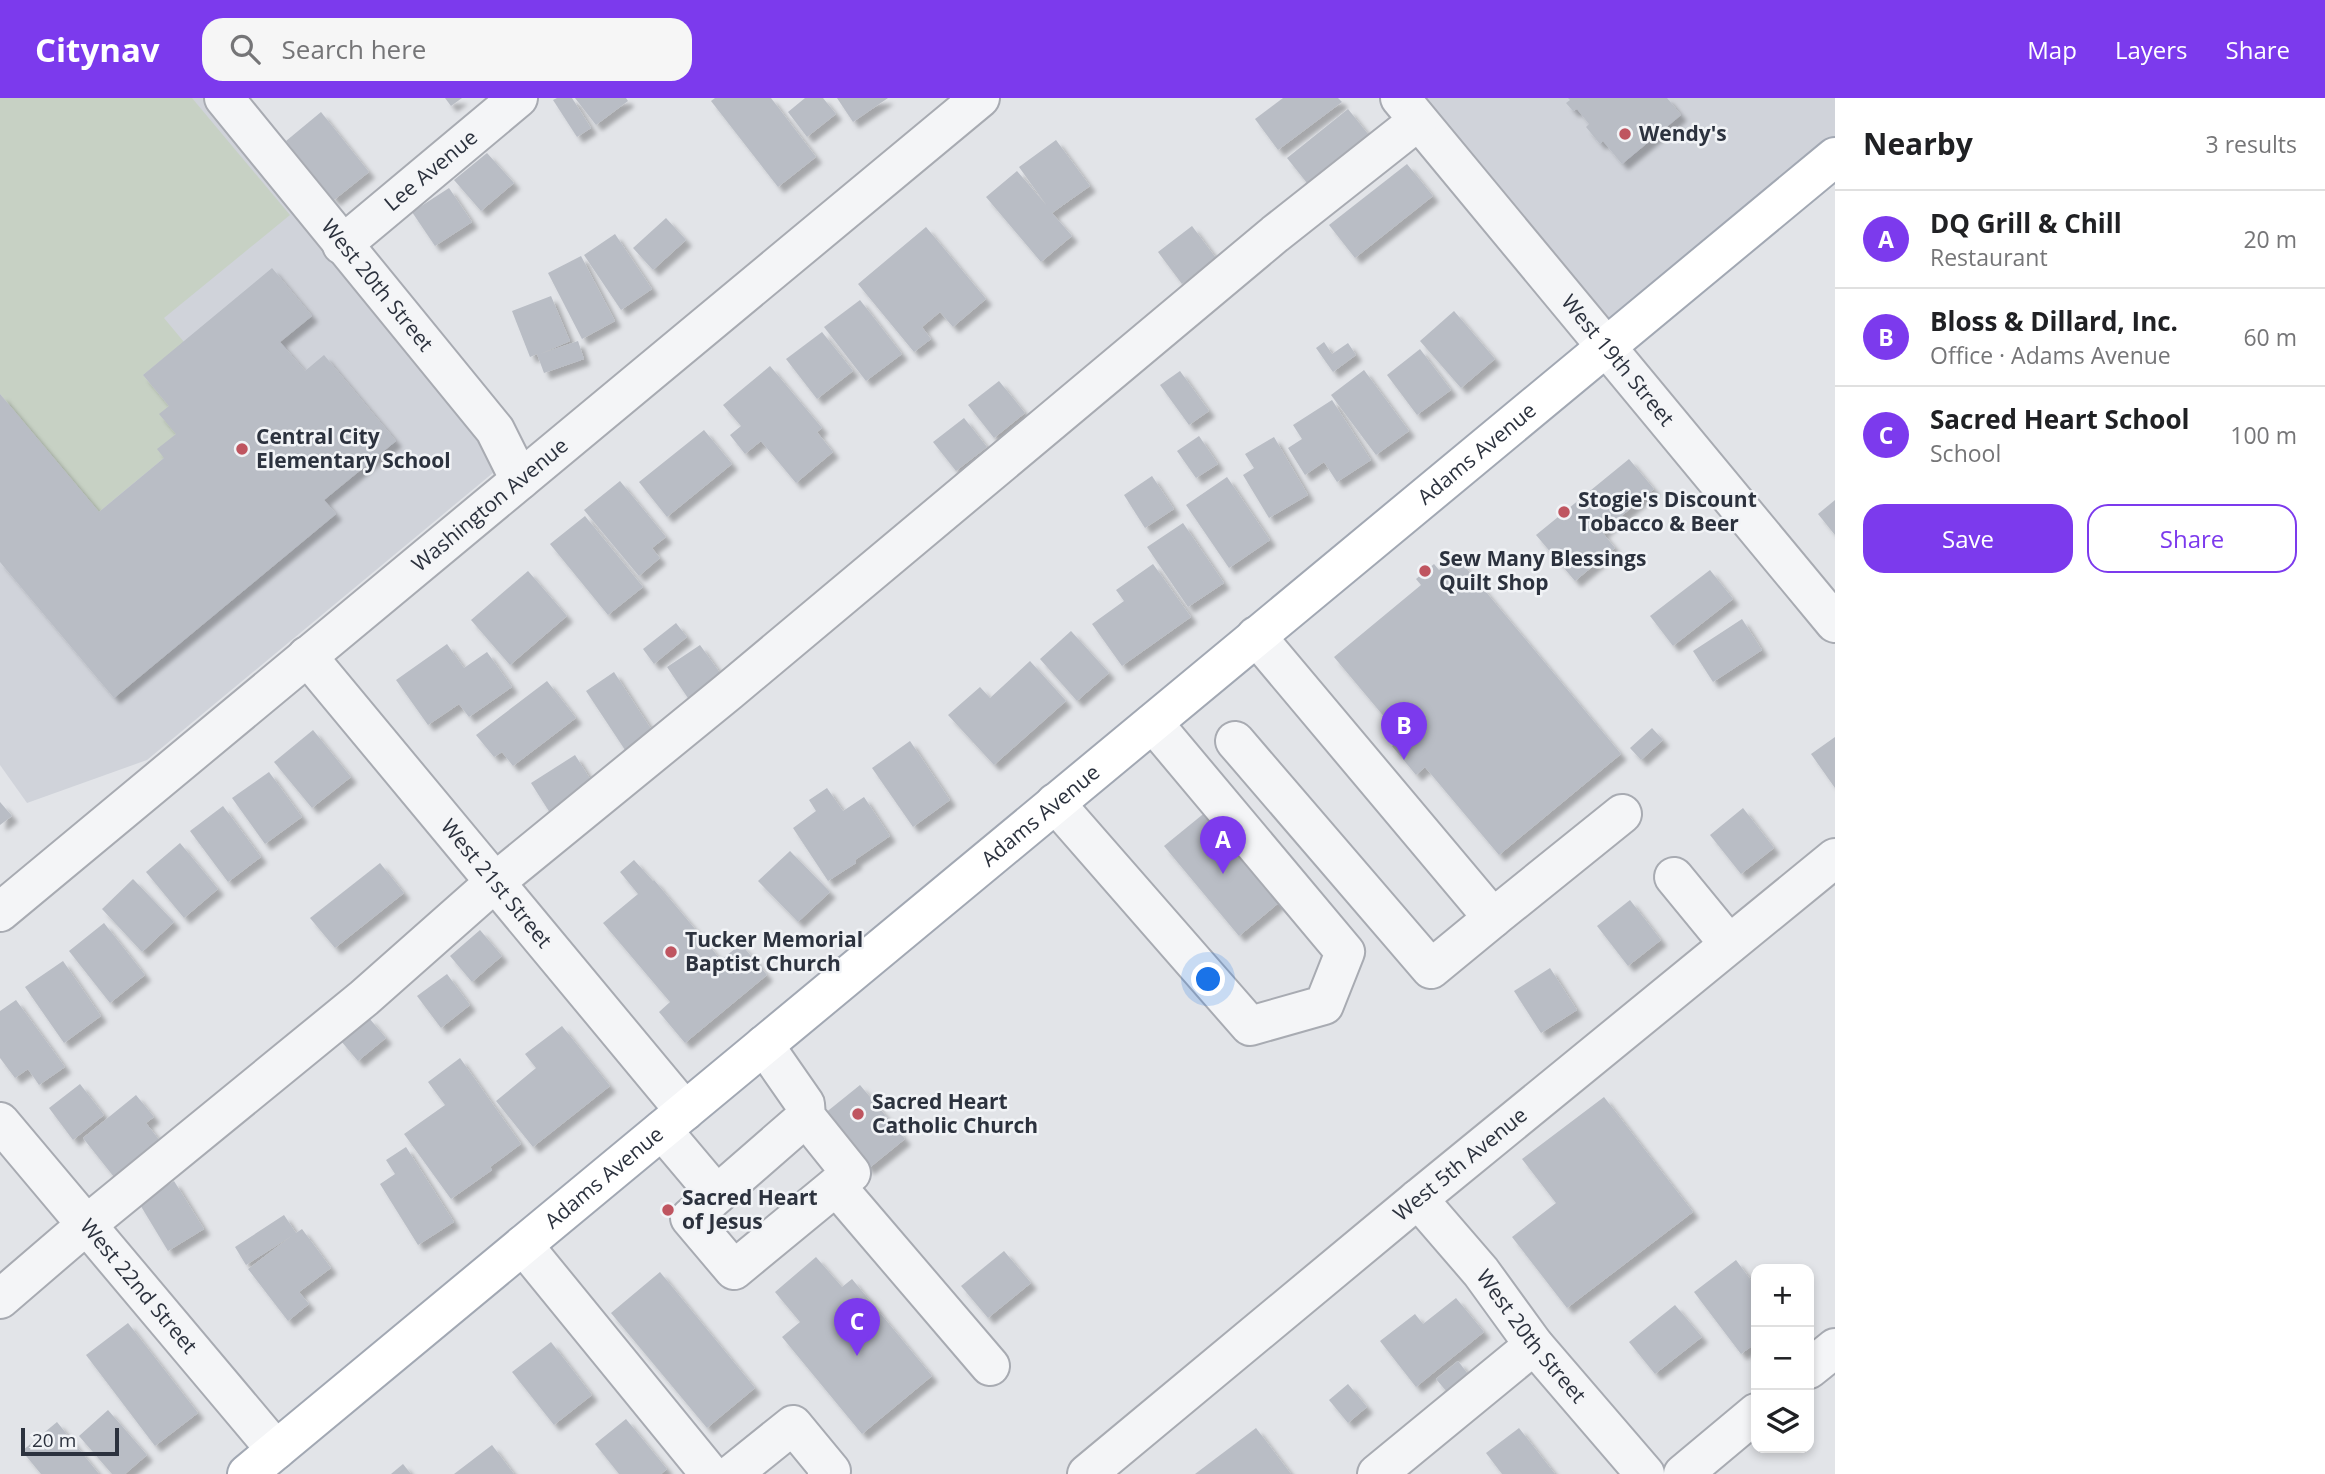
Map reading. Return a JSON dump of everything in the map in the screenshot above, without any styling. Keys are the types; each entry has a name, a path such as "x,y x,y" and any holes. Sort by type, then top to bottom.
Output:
{"main road":[{"name":"Adams Avenue","path":"247,1474 1835,157"}],"street":[{"name":"West 20th Street","path":"224,98 495,430 520,480"},
{"name":"Lee Avenue","path":"342,245 518,98"},
{"name":"Washington Avenue","path":"0,912 980,98"},
{"name":"West 19th Street","path":"1409,109 1835,623"},
{"path":"0,1299 364,998 494,883 729,691 1275,234 1409,109"},
{"path":"1256,636 1493,918"},
{"name":"West 21st Street","path":"307,656 494,883 673,1120 716,1194"},
{"path":"1055,803 1250,1026 1324,1005 1345,952 1153,723"},
{"path":"1235,741 1431,969 1622,814"},
{"name":"West 5th Avenue","path":"1087,1474 1835,858"},
{"path":"1674,877 1729,944"},
{"path":"764,1045 805,1104 806,1117 852,1172 734,1270 690,1218 806,1117"},
{"name":"West 22nd Street","path":"0,1122 276,1450"},
{"path":"836,1186 990,1366"},
{"name":"West 20th Street","path":"1418,1199 1481,1272 1535,1345 1645,1474"},
{"path":"523,1245 710,1474"},
{"path":"1377,1474 1535,1345"},
{"path":"1814,1365 1835,1348"},
{"path":"1683,1474 1751,1417"},
{"path":"732,1474 793,1424 831,1471 828,1474"}],"shaded area":[{"name":"Central City Elementary School","path":"0,98 206,98 476,427 494,472 147,760 27,803 0,765"},
{"path":"0,98 192,98 290,215 164,318 184,342 143,375 169,406 176,434 164,458 99,512 0,394"},
{"path":"1420,98 1835,98 1835,138 1607,325"}],"building":[{"path":"445,98 462,98 451,106"},
{"path":"572,98 591,128 577,137 553,100"},
{"path":"575,98 626,98 628,101 596,125"},
{"path":"715,98 771,98 816,157 778,187 711,101"},
{"path":"805,98 823,98 836,114 807,137 788,112"},
{"path":"837,98 888,98 853,122"},
{"path":"1283,98 1338,98 1342,102 1278,150 1255,119"},
{"name":"Wendy's","path":"1568,98 1667,98 1681,115 1622,164 1603,141 1600,144 1586,127 1589,124 1577,109 1573,111 1566,103 1570,100"},
{"path":"1348,109 1372,139 1311,188 1287,158"},
{"path":"321,112 369,172 334,200 286,141"},
{"path":"1056,140 1090,186 1052,213 1072,236 1041,262 986,197 1017,171 1047,206 1019,167"},
{"path":"487,153 514,183 481,211 454,180"},
{"path":"1407,164 1433,196 1355,258 1329,225"},
{"path":"449,188 472,222 435,246 412,212"},
{"path":"666,218 686,240 653,270 633,248"},
{"path":"1192,226 1216,258 1182,284 1158,252"},
{"path":"926,227 986,299 953,327 940,312 922,327 931,339 914,352 858,284"},
{"path":"615,234 652,289 621,310 584,255"},
{"path":"581,256 615,321 582,339 548,273"},
{"path":"272,268 312,316 280,342 305,371 324,355 396,441 324,500 336,514 114,698 0,562 0,394 99,512 164,458 157,449 176,434 159,414 169,406 143,375"},
{"path":"551,296 570,341 540,354 578,341 584,359 544,373 537,354 530,357 512,311"},
{"path":"860,300 902,354 866,381 824,327"},
{"path":"1454,311 1495,359 1461,388 1420,341"},
{"path":"822,332 853,371 817,399 786,359"},
{"path":"1324,342 1332,354 1348,343 1356,355 1333,372 1316,348"},
{"path":"1420,349 1451,390 1417,415 1387,375"},
{"path":"770,366 822,428 817,432 833,452 796,483 761,441 745,454 730,435 741,426 723,405"},
{"path":"1364,370 1409,431 1376,455 1331,395"},
{"path":"1180,371 1209,411 1189,425 1160,385"},
{"path":"999,381 1025,413 994,438 968,405"},
{"path":"1332,400 1371,460 1337,482 1324,462 1305,475 1288,448 1302,439 1293,425"},
{"path":"964,418 987,447 956,471 933,442"},
{"path":"704,430 732,464 667,517 639,482"},
{"path":"1199,436 1218,464 1196,478 1177,451"},
{"path":"1274,437 1308,495 1269,518 1243,475 1254,468 1245,454"},
{"path":"1629,459 1654,489 1602,532 1615,548 1575,581 1536,535"},
{"path":"1152,476 1174,509 1145,528 1124,495"},
{"path":"1227,477 1270,540 1229,568 1186,505"},
{"path":"620,481 666,537 652,548 660,558 639,576 584,510"},
{"path":"1835,500 1835,535 1818,514"},
{"path":"585,516 643,587 608,615 550,544"},
{"path":"1183,523 1224,583 1188,607 1147,547"},
{"path":"1456,556 1621,754 1499,855 1425,767 1416,775 1392,746 1402,738 1334,657 1421,585 1416,579 1434,564 1439,570"},
{"path":"1153,564 1191,617 1122,666 1092,624 1124,601 1116,590"},
{"path":"1710,570 1733,599 1673,646 1650,616"},
{"path":"528,571 567,616 510,665 471,620"},
{"path":"1742,619 1762,650 1713,682 1693,651"},
{"path":"676,623 687,637 654,664 643,649"},
{"path":"1071,631 1109,673 1077,701 1040,659"},
{"path":"447,644 464,668 487,652 512,687 469,717 459,704 428,725 396,680"},
{"path":"700,645 728,684 694,707 667,667"},
{"path":"1030,661 1066,701 994,765 948,715 980,687 990,698"},
{"path":"614,672 655,735 627,753 586,691"},
{"path":"547,681 576,718 513,766 502,752 494,757 476,735"},
{"path":"1652,728 1663,740 1641,760 1630,748"},
{"path":"313,730 351,777 312,808 274,762"},
{"path":"1835,737 1835,788 1811,754"},
{"path":"910,741 950,800 913,827 872,768"},
{"path":"575,755 596,788 552,816 531,783"},
{"path":"269,772 302,817 265,844 232,798"},
{"path":"827,788 843,811 864,797 890,836 828,881 793,828 816,811 809,800"},
{"path":"0,802 12,816 0,825"},
{"path":"223,806 261,857 228,882 190,831"},
{"path":"1743,808 1774,848 1741,874 1710,835"},
{"path":"1207,811 1281,901 1239,936 1164,846"},
{"path":"180,843 218,889 184,918 146,872"},
{"path":"790,851 830,892 798,922 758,881"},
{"name":"Tucker Memorial Baptist Church","path":"634,860 721,960 741,944 767,975 685,1043 659,1012 670,1002 603,923 638,894 620,872"},
{"path":"380,863 404,893 335,948 310,918"},
{"path":"133,879 174,922 142,952 102,909"},
{"path":"1630,900 1661,940 1628,966 1597,926"},
{"path":"104,923 145,975 110,1003 69,951"},
{"path":"480,930 502,956 472,982 450,956"},
{"path":"63,961 101,1016 64,1043 25,987"},
{"path":"1550,968 1577,1010 1541,1033 1514,991"},
{"path":"447,974 470,1005 441,1028 417,996"},
{"path":"16,1000 65,1067 39,1085 28,1069 15,1078 0,1058 0,1011"},
{"path":"369,1018 386,1038 358,1061 341,1041"},
{"path":"562,1026 610,1086 533,1147 496,1101 536,1068 525,1054"},
{"path":"460,1058 521,1144 490,1167 492,1170 451,1199 404,1134 445,1105 428,1082"},
{"path":"80,1084 104,1115 73,1140 49,1108"},
{"path":"860,1085 905,1139 868,1169 824,1114"},
{"path":"136,1095 154,1117 146,1123 160,1141 114,1177 83,1138"},
{"path":"1604,1097 1693,1212 1567,1308 1512,1237 1556,1203 1522,1159"},
{"path":"406,1147 454,1222 418,1245 380,1184 395,1174 386,1160"},
{"path":"174,1181 204,1229 168,1251 139,1203"},
{"path":"284,1215 296,1233 302,1229 331,1268 299,1292 309,1304 288,1321 248,1269 293,1235 246,1265 235,1247"},
{"path":"1004,1251 1031,1283 988,1318 961,1286"},
{"path":"816,1257 842,1287 852,1279 932,1376 862,1434 782,1337 800,1322 775,1292"},
{"path":"1736,1260 1751,1280 1751,1347 1741,1354 1694,1292"},
{"path":"660,1272 755,1388 707,1428 611,1313"},
{"path":"1456,1298 1484,1332 1416,1387 1380,1341 1415,1314 1423,1324"},
{"path":"1675,1305 1702,1337 1655,1374 1629,1342"},
{"path":"128,1323 198,1413 155,1446 86,1355"},
{"path":"551,1342 592,1395 554,1425 512,1372"},
{"path":"1458,1361 1474,1382 1453,1399 1436,1379"},
{"path":"1348,1384 1367,1407 1348,1423 1329,1400"},
{"path":"108,1410 147,1455 125,1474 112,1474 79,1436"},
{"path":"626,1419 667,1469 661,1474 619,1474 595,1444"},
{"path":"57,1422 99,1474 41,1474 22,1451"},
{"path":"1256,1428 1291,1474 1195,1474"},
{"path":"1519,1428 1555,1474 1502,1474 1486,1453"},
{"path":"492,1445 514,1474 454,1474"},
{"path":"403,1464 411,1474 391,1474"}],"place":[{"name":"Wendy's","path":"1625,134"},
{"name":"Central City Elementary School","path":"242,449"},
{"name":"Stogie's Discount Tobacco & Beer","path":"1564,512"},
{"name":"Sew Many Blessings Quilt Shop","path":"1425,571"},
{"name":"Bloss & Dillard, Inc.","path":"1404,760"},
{"name":"DQ Grill & Chill","path":"1223,874"},
{"name":"Tucker Memorial Baptist Church","path":"671,952"},
{"name":"Sacred Heart Catholic Church","path":"858,1114"},
{"name":"Sacred Heart of Jesus","path":"668,1210"},
{"name":"Sacred Heart School","path":"857,1356"}]}
